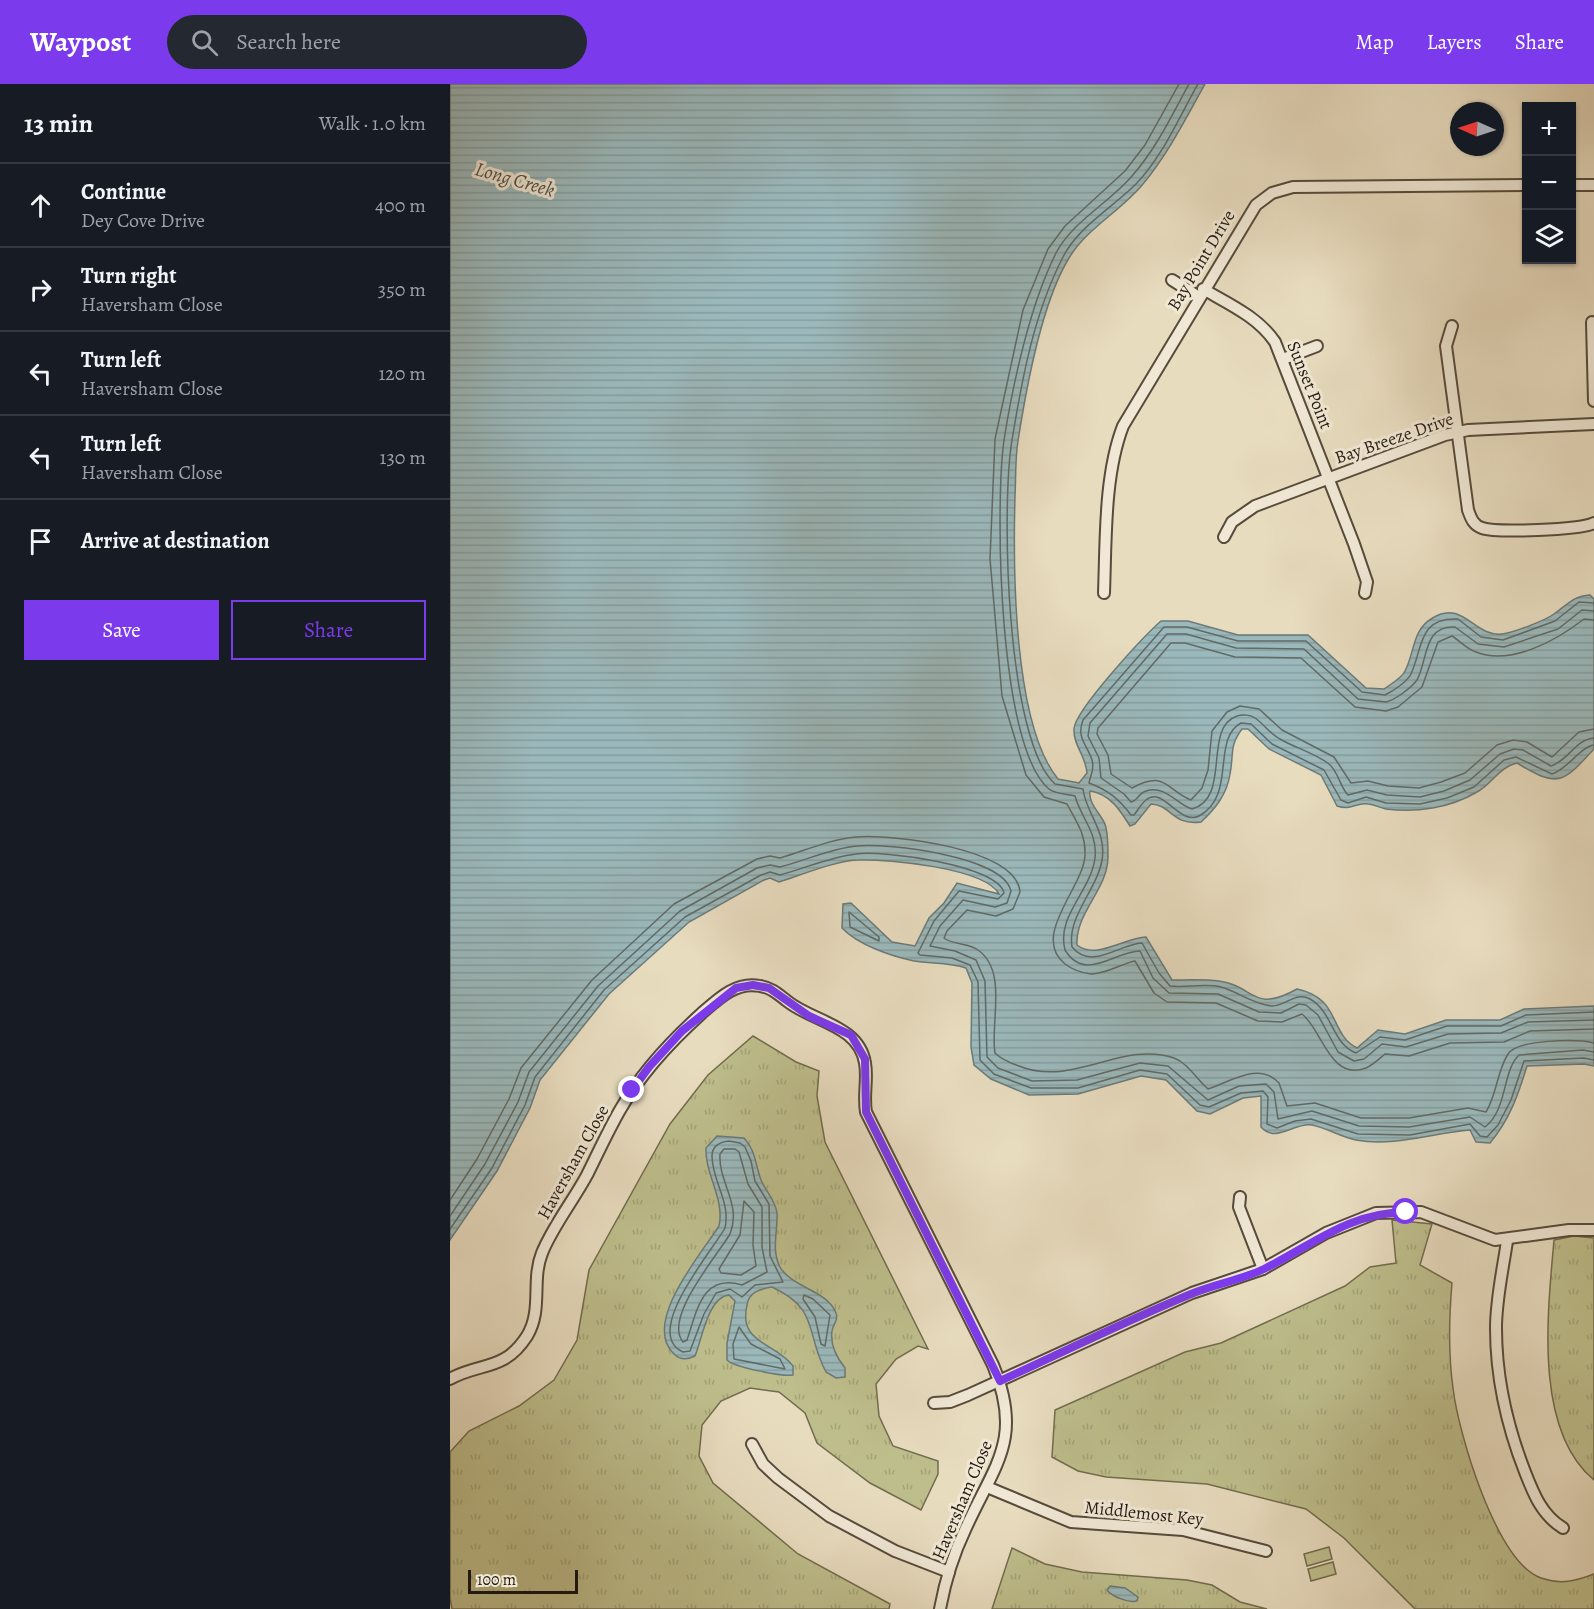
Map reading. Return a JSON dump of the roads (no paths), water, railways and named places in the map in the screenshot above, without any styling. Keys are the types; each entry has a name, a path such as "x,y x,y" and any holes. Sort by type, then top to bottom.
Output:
{"street":[{"name":"Bay Point Drive","path":"1104,593 1111,480 1118,438 1135,402 1249,213 1264,197 1282,189 1331,186 1522,185"},
{"path":"1576,185 1594,185"},
{"name":"Sunset Point","path":"1172,280 1265,328 1275,342 1367,582 1365,593"},
{"path":"1592,322 1594,400"},
{"path":"1452,326 1446,346 1457,432 1468,510 1478,526 1498,530 1575,528 1594,523"},
{"path":"1283,359 1317,346"},
{"name":"Bay Breeze Drive","path":"1224,537 1238,517 1255,506 1457,432 1594,424"},
{"name":"Haversham Close","path":"450,1380 499,1363 522,1343 535,1317 537,1268 544,1248 632,1090 663,1050 706,1009 736,988 753,985 777,992 796,1008 844,1030 857,1042 866,1066 864,1092 866,1112 1000,1381 1007,1411 1006,1438 997,1468 966,1528 949,1572 940,1609"},
{"path":"1240,1197 1239,1208 1263,1269"},
{"path":"934,1403 950,1402 1192,1293 1263,1269 1326,1233 1376,1213 1421,1212 1482,1236 1507,1240 1569,1230 1594,1230"},
{"path":"1507,1240 1496,1327 1501,1392 1512,1439 1536,1498 1549,1519 1563,1528"},
{"path":"752,1444 763,1464 829,1516 894,1551 949,1572"},
{"name":"Middlemost Key","path":"987,1487 1071,1522 1184,1530 1266,1551"}],"water":[{"name":"Long Creek","path":"450,84 1205,84 1176,136 1143,184 1076,247 1059,276 1036,346 1017,448 1015,562 1019,644 1024,684 1032,722 1043,754 1058,779 1079,783 1087,773 1074,735 1077,720 1097,690 1161,621 1188,621 1238,635 1308,635 1366,688 1384,689 1404,674 1417,636 1431,619 1452,613 1460,615 1483,630 1502,634 1537,623 1575,599 1590,595 1594,599 1594,749 1574,769 1559,778 1551,779 1542,776 1517,763 1505,768 1477,792 1456,802 1433,808 1386,809 1364,804 1346,808 1337,806 1321,775 1269,749 1248,729 1242,729 1234,745 1226,788 1216,806 1201,822 1184,821 1164,808 1151,804 1135,824 1130,826 1109,799 1090,791 1093,804 1105,824 1107,869 1081,922 1077,945 1093,950 1146,937 1172,980 1219,981 1231,984 1262,999 1282,996 1297,989 1311,994 1328,1008 1342,1034 1357,1048 1378,1030 1405,1034 1446,1020 1500,1020 1524,1009 1594,1006 1594,1066 1584,1064 1527,1066 1513,1106 1490,1143 1476,1142 1470,1130 1384,1142 1356,1140 1312,1125 1299,1126 1279,1133 1267,1132 1261,1127 1261,1096 1243,1098 1210,1114 1197,1111 1166,1080 1141,1076 1078,1094 1029,1095 991,1079 974,1065 971,1047 972,983 966,968 895,956 866,945 842,928 843,904 851,903 892,942 915,946 929,918 944,903 957,883 999,894 990,885 975,878 935,867 892,861 850,861 830,865 779,882 770,878 764,880 689,922 609,994 540,1080 530,1108 497,1171 450,1240"},
{"path":"717,1136 744,1138 751,1148 761,1180 776,1208 777,1260 785,1274 832,1305 837,1318 832,1331 832,1341 845,1368 845,1377 836,1378 826,1372 805,1313 787,1295 772,1287 759,1290 750,1297 746,1318 748,1328 760,1341 793,1366 793,1375 758,1371 738,1366 727,1360 727,1343 735,1301 729,1295 722,1297 711,1311 695,1356 686,1359 679,1357 674,1354 666,1341 665,1325 669,1307 689,1270 719,1226 719,1206 708,1168 706,1148"},
{"path":"1110,1586 1125,1588 1138,1597 1137,1601 1125,1600 1113,1595 1107,1590"}]}
